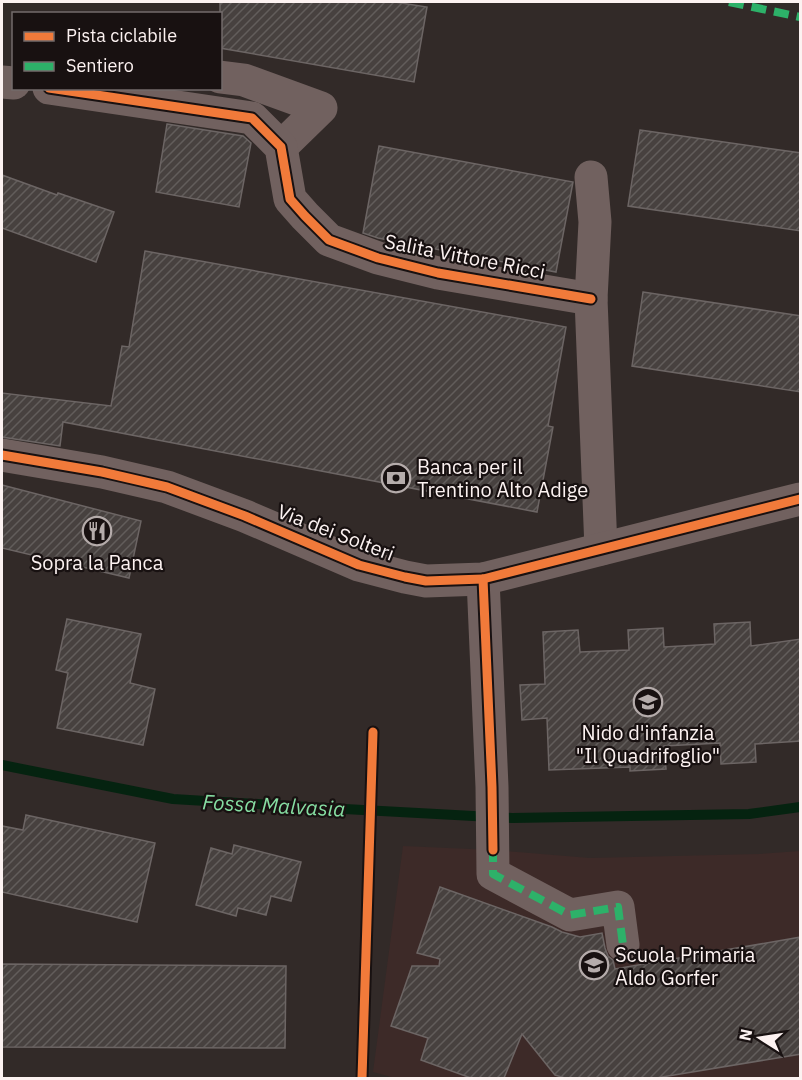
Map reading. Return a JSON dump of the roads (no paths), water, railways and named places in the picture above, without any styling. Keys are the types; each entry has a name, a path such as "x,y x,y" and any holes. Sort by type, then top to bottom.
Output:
{"street":[{"path":"63,90 252,118 280,147 321,108 244,80 222,77"},
{"name":"Salita Vittore Ricci","path":"280,147 290,199 329,240 378,258 438,273 591,299"},
{"path":"591,177 595,222 591,299 601,549"},
{"name":"Via dei Solteri","path":"2,455 102,472 167,487 245,516 359,565 426,581 483,579 801,499"},
{"path":"483,579 493,874 570,915 618,907 623,945"}],"waterway":[{"name":"Fossa Malvasia","path":"2,765 173,799 512,818 749,814 800,807"}],"place":[{"name":"Banca per il Trentino Alto Adige","path":"396,478"},
{"name":"Sopra la Panca","path":"97,531"},
{"name":"Nido d'infanzia \"Il Quadrifoglio\"","path":"648,702"},
{"name":"Scuola Primaria Aldo Gorfer","path":"594,965"}]}
